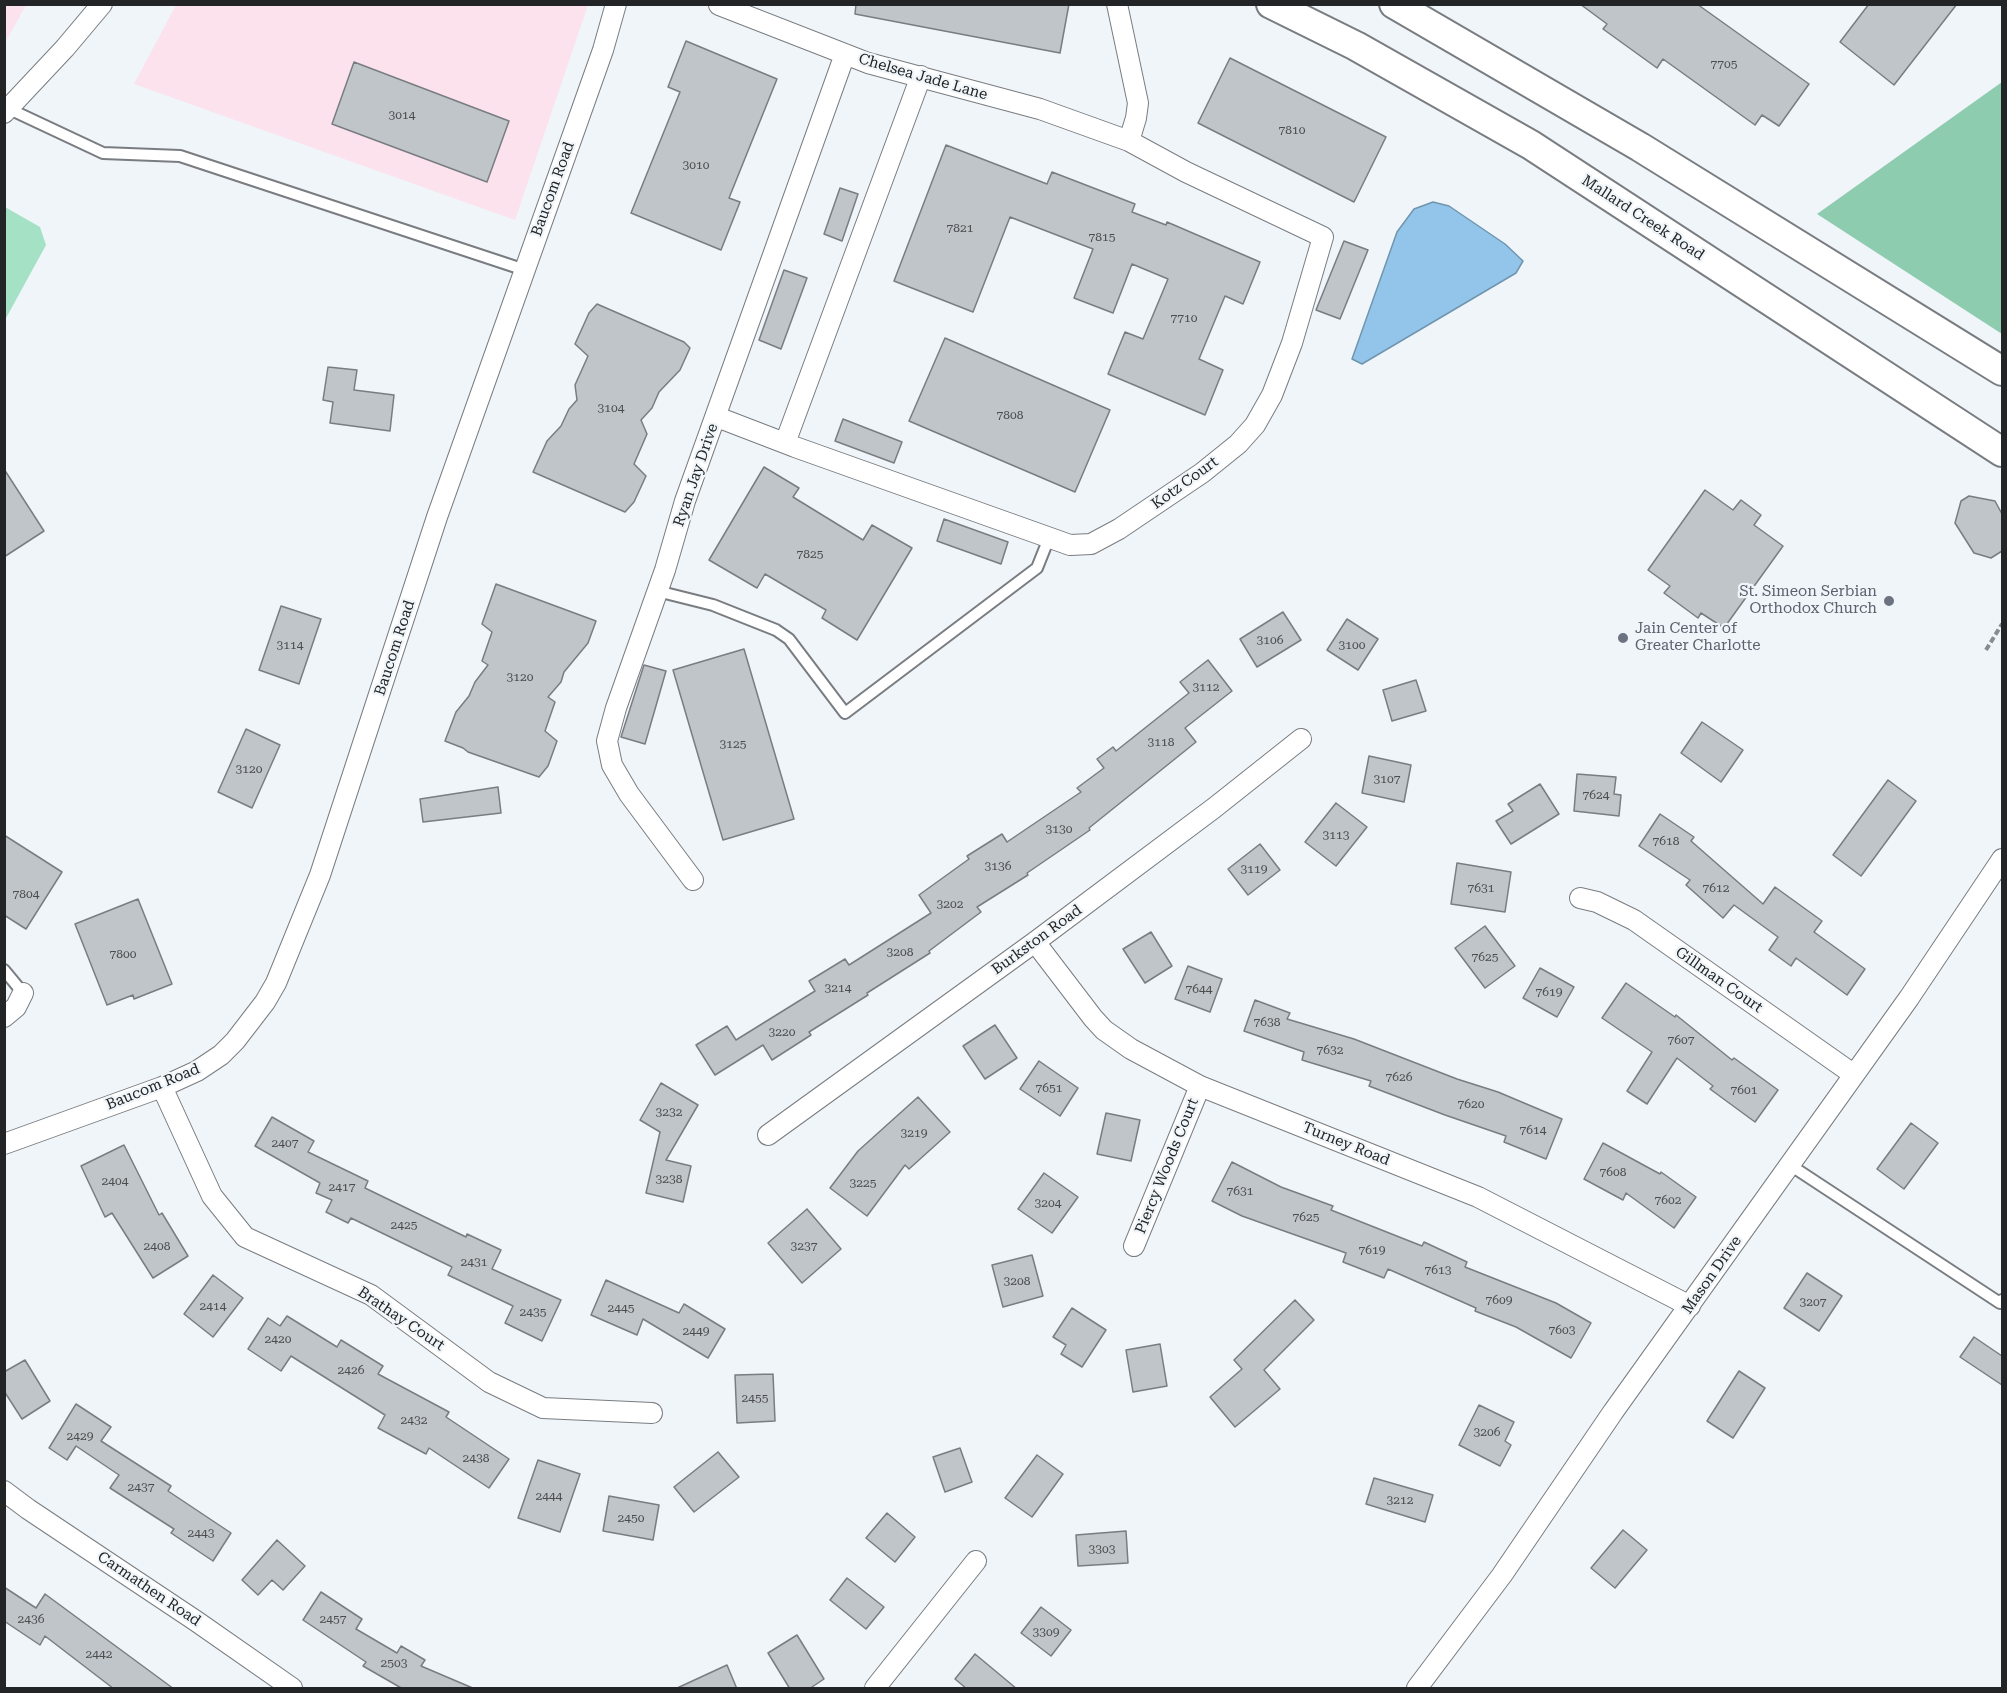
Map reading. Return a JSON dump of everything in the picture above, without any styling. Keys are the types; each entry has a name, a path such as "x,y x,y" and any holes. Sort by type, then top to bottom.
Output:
{"main road":[{"name":"Mallard Creek Road","path":"1271,4 1356,46 1531,146 2002,452"},
{"path":"1394,4 1640,147 2002,371"}],"street":[{"path":"6,110 65,48 102,4"},
{"name":"Baucom Road","path":"4,1144 162,1087 197,1071 221,1055 236,1041 276,983 320,875 437,518 603,50 616,4"},
{"path":"1117,4 1138,103 1129,141"},
{"name":"Chelsea Jade Lane","path":"719,5 868,63 1040,109 1129,141"},
{"name":"Ryan Jay Drive","path":"693,880 629,794 612,765 607,741 686,501 845,54"},
{"path":"785,443 921,76"},
{"name":"Kotz Court","path":"717,417 1070,545 1091,544 1119,529 1202,473 1244,438 1255,425 1272,396 1292,344 1323,237 1186,172 1129,141"},
{"name":"Burkston Road","path":"768,1135 1035,942 1214,808 1301,739"},
{"name":"Mason Drive","path":"1416,1689 1502,1575 1613,1412 1909,998 2002,859"},
{"name":"Gillman Court","path":"1580,898 1597,902 1634,920 1853,1074"},
{"name":"Turney Road","path":"1035,942 1070,990 1104,1030 1131,1049 1200,1086 1478,1197 1690,1306"},
{"path":"4,1017 16,1007 23,993"},
{"name":"Piercy Woods Court","path":"1134,1246 1200,1086"},
{"name":"Brathay Court","path":"162,1087 212,1196 245,1237 371,1295 489,1382 543,1408 652,1413"},
{"name":"Carmathen Road","path":"4,1491 292,1689"},
{"path":"874,1689 976,1561"}],"lane":[{"path":"6,110 103,153 180,156 525,270"},
{"path":"657,591 713,605 776,630 789,639 845,712 1037,568 1049,538"},
{"path":"4,970 23,993"},
{"path":"1790,1165 2000,1303 2002,1300"}],"path":[{"path":"1986,650 2002,624"}],"shaded area":[{"path":"4,5 26,5 5,43"},
{"path":"176,5 588,5 515,220 134,84"}],"green space":[{"path":"2002,82 2002,334 1817,214"},
{"path":"5,207 40,227 46,245 5,320"}],"water":[{"path":"1433,202 1449,206 1505,244 1523,261 1516,273 1362,364 1352,359 1397,232 1414,209"}],"building":[{"path":"856,4 1069,4 1060,53 855,14"},
{"path":"1580,4 1697,4 1809,84 1779,126 1762,115 1755,125 1663,59 1657,68 1603,29 1607,24"},
{"path":"1869,4 1957,4 1894,85 1840,42"},
{"path":"686,41 777,79 729,198 740,202 721,250 631,213 680,92 668,87"},
{"path":"1230,58 1386,137 1354,202 1198,123"},
{"path":"354,62 509,121 487,182 332,124"},
{"path":"946,145 1047,184 1052,172 1135,204 1132,212 1166,225 1167,222 1260,262 1243,304 1225,296 1199,359 1223,370 1205,415 1108,374 1125,332 1143,339 1168,279 1132,264 1113,313 1074,298 1093,249 1010,217 973,312 894,281"},
{"path":"840,188 858,194 842,241 824,234"},
{"path":"1344,241 1368,250 1340,319 1316,310"},
{"path":"784,270 807,278 781,349 759,340"},
{"path":"597,304 684,342 690,348 680,370 659,392 652,408 641,420 647,434 634,464 646,476 634,502 625,512 533,472 547,441 561,426 569,409 577,400 575,385 588,356 575,344 589,313"},
{"path":"945,338 1110,410 1075,492 909,421"},
{"path":"328,367 357,370 354,390 394,395 390,431 330,423 333,402 323,400"},
{"path":"843,419 902,442 894,463 835,441"},
{"path":"764,467 799,488 793,497 863,540 872,525 912,548 857,640 822,618 826,610 765,574 757,588 709,560"},
{"path":"4,469 44,531 4,557"},
{"path":"1705,490 1733,510 1741,500 1761,515 1754,525 1783,546 1724,628 1701,613 1698,618 1664,593 1670,586 1648,570"},
{"path":"1969,496 1995,501 2002,514 2002,551 1991,558 1974,553 1955,523 1961,501"},
{"path":"944,519 1008,542 1001,564 937,541"},
{"path":"496,584 596,621 588,643 564,672 561,682 548,697 555,702 545,731 557,741 548,766 539,777 468,752 445,741 456,712 488,665 482,661 492,632 482,624"},
{"path":"281,606 321,619 299,684 259,670"},
{"path":"1283,612 1301,640 1257,667 1240,639"},
{"path":"1347,619 1378,639 1358,670 1327,650"},
{"path":"744,649 794,819 723,840 673,670"},
{"path":"1208,660 1232,691 1185,728 1196,742 1089,828 1090,830 1027,873 1028,875 977,907 981,912 929,951 930,953 809,1032 811,1035 772,1060 763,1045 715,1075 696,1045 727,1026 736,1040 815,991 809,981 845,959 849,965 931,913 919,895 969,859 967,856 1002,834 1007,842 1081,792 1077,788 1104,768 1097,759 1113,747 1116,751 1189,693 1180,682"},
{"path":"644,665 666,671 645,744 621,737"},
{"path":"1416,680 1426,711 1392,721 1383,690"},
{"path":"1702,722 1743,750 1721,782 1681,753"},
{"path":"246,729 280,745 252,808 218,792"},
{"path":"1369,756 1411,765 1404,802 1362,793"},
{"path":"1577,774 1616,777 1614,794 1621,795 1619,816 1574,811"},
{"path":"1888,780 1916,801 1861,876 1833,855"},
{"path":"1540,784 1559,814 1511,844 1496,821 1513,811 1508,804"},
{"path":"498,787 501,813 423,822 420,799"},
{"path":"1336,803 1367,827 1336,866 1305,842"},
{"path":"1660,814 1694,837 1691,841 1763,904 1775,887 1822,921 1814,932 1865,969 1847,995 1796,958 1791,966 1769,950 1778,937 1734,905 1723,918 1686,885 1690,880 1639,846"},
{"path":"4,835 62,872 26,929 4,915"},
{"path":"1260,844 1280,870 1248,895 1228,869"},
{"path":"1457,863 1511,872 1505,912 1451,904"},
{"path":"138,899 172,984 134,999 133,995 107,1005 75,924"},
{"path":"1485,926 1515,966 1485,988 1455,948"},
{"path":"1151,932 1172,966 1145,983 1123,949"},
{"path":"1188,966 1222,979 1210,1012 1175,999"},
{"path":"1540,968 1574,987 1557,1017 1523,998"},
{"path":"1626,983 1675,1017 1676,1015 1732,1060 1734,1058 1778,1090 1755,1122 1710,1089 1713,1086 1677,1058 1647,1104 1627,1091 1652,1052 1602,1018"},
{"path":"1255,1000 1290,1013 1287,1019 1354,1039 1457,1079 1498,1092 1562,1119 1546,1159 1504,1142 1506,1136 1369,1086 1371,1081 1302,1060 1304,1052 1244,1031"},
{"path":"995,1025 1017,1058 985,1079 963,1046"},
{"path":"1039,1061 1078,1088 1060,1116 1020,1089"},
{"path":"661,1083 698,1105 666,1160 691,1166 683,1202 646,1193 660,1132 640,1120"},
{"path":"918,1097 950,1132 909,1169 905,1165 867,1216 830,1188 858,1151"},
{"path":"1106,1113 1140,1120 1131,1161 1097,1154"},
{"path":"272,1117 314,1141 308,1152 368,1181 365,1188 466,1237 467,1234 501,1250 492,1269 561,1300 542,1341 505,1323 513,1306 448,1275 452,1267 351,1218 348,1223 326,1212 332,1200 316,1193 320,1183 255,1146"},
{"path":"1911,1123 1938,1143 1904,1189 1877,1169"},
{"path":"1603,1143 1660,1174 1661,1172 1696,1197 1674,1228 1626,1193 1623,1200 1584,1179"},
{"path":"124,1145 159,1215 162,1213 188,1256 153,1278 112,1213 105,1217 81,1166"},
{"path":"1232,1162 1281,1187 1333,1206 1331,1210 1422,1246 1424,1242 1467,1262 1465,1267 1556,1303 1591,1323 1571,1358 1516,1327 1475,1311 1476,1308 1388,1269 1384,1278 1343,1262 1346,1253 1242,1216 1212,1201"},
{"path":"1044,1173 1078,1197 1052,1233 1018,1209"},
{"path":"807,1209 841,1249 802,1283 768,1243"},
{"path":"1032,1255 1043,1296 1003,1307 992,1265"},
{"path":"1807,1273 1842,1296 1819,1331 1784,1308"},
{"path":"213,1275 243,1298 213,1337 184,1314"},
{"path":"606,1280 679,1313 684,1304 725,1329 708,1358 643,1319 637,1335 591,1315"},
{"path":"1295,1300 1314,1320 1264,1370 1280,1389 1235,1427 1210,1397 1242,1369 1234,1360"},
{"path":"1072,1308 1106,1330 1082,1367 1061,1354 1066,1345 1053,1337"},
{"path":"287,1316 337,1347 341,1340 383,1366 378,1374 449,1412 446,1417 509,1459 489,1488 429,1448 426,1454 378,1428 385,1415 291,1356 281,1371 248,1349 268,1318 280,1326"},
{"path":"1974,1337 2002,1356 2002,1385 1960,1357"},
{"path":"1160,1344 1167,1386 1133,1392 1126,1350"},
{"path":"25,1360 50,1401 22,1419 4,1391 4,1372"},
{"path":"1739,1371 1765,1388 1733,1438 1707,1421"},
{"path":"773,1374 775,1421 737,1423 735,1375"},
{"path":"76,1404 111,1427 101,1441 171,1486 168,1491 231,1533 213,1561 171,1533 174,1529 110,1488 119,1475 76,1446 67,1460 49,1448"},
{"path":"1479,1405 1514,1422 1505,1441 1511,1445 1500,1466 1459,1445"},
{"path":"960,1448 972,1482 945,1492 933,1457"},
{"path":"718,1452 739,1477 694,1512 674,1487"},
{"path":"1037,1455 1063,1474 1032,1517 1005,1498"},
{"path":"538,1460 580,1474 560,1532 518,1518"},
{"path":"1374,1478 1433,1495 1425,1522 1366,1504"},
{"path":"609,1496 659,1505 653,1540 603,1531"},
{"path":"887,1513 915,1537 895,1562 866,1538"},
{"path":"1623,1530 1647,1550 1615,1588 1591,1568"},
{"path":"1126,1531 1128,1563 1078,1566 1076,1535"},
{"path":"277,1540 305,1566 283,1590 272,1580 258,1595 242,1580"},
{"path":"847,1578 884,1607 866,1629 830,1600"},
{"path":"4,1587 36,1608 45,1594 174,1689 114,1689 45,1636 40,1645 4,1621"},
{"path":"321,1592 362,1619 356,1629 397,1653 401,1646 425,1660 421,1666 475,1689 403,1689 363,1666 366,1662 303,1620"},
{"path":"1041,1607 1071,1630 1051,1656 1021,1633"},
{"path":"797,1635 824,1679 809,1689 790,1689 768,1653"},
{"path":"975,1654 1017,1689 967,1689 955,1679"},
{"path":"727,1665 737,1689 675,1689"}],"place":[{"name":"St. Simeon Serbian Orthodox Church","path":"1889,601"},
{"name":"Jain Center of Greater Charlotte","path":"1623,638"}]}
